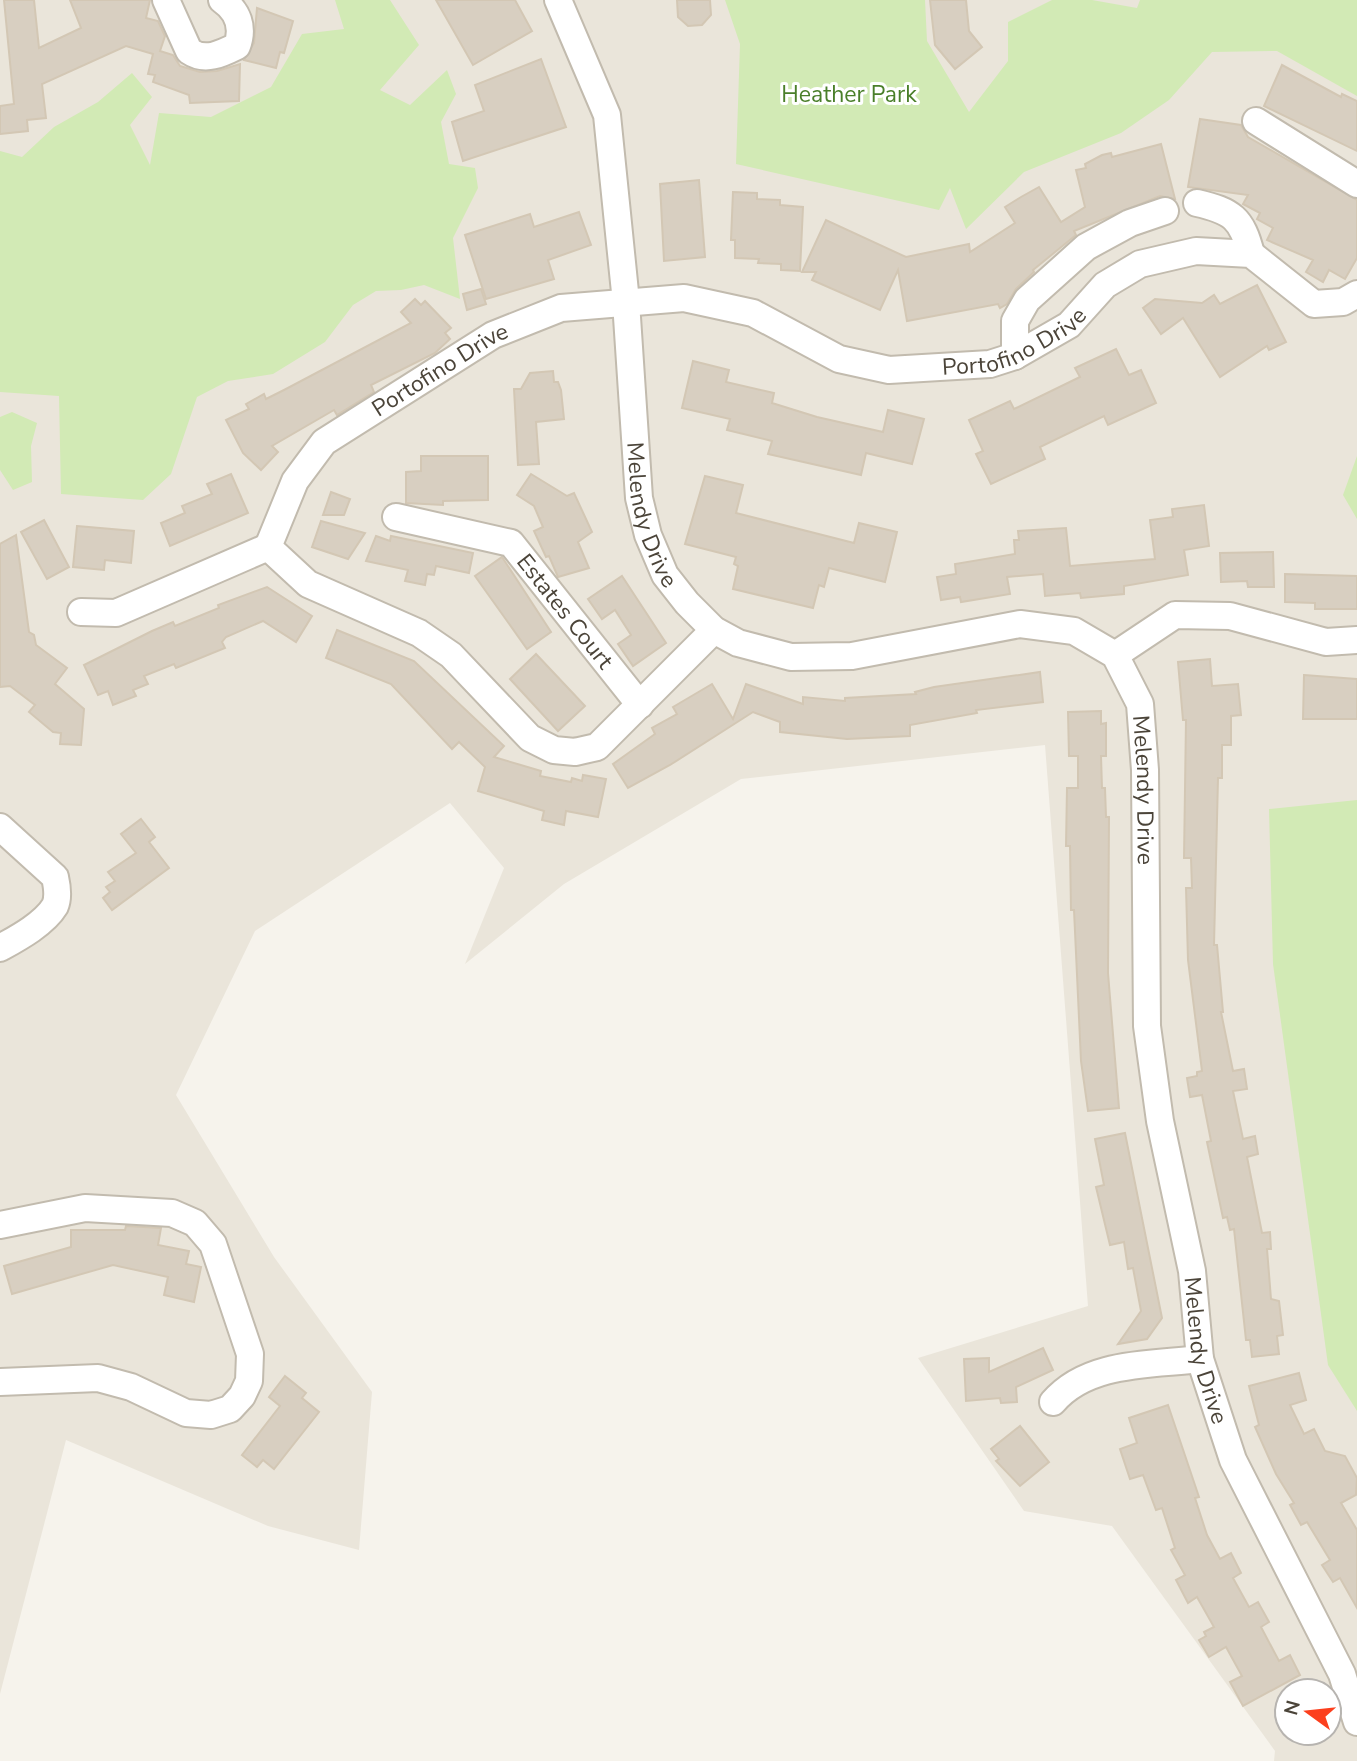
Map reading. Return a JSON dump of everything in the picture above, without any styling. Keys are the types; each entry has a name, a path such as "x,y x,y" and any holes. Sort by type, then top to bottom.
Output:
{"street":[{"path":"166,0 189,51 197,56 209,57 237,46 241,34 232,6 222,0"},
{"name":"Melendy Drive","path":"558,0 607,115 626,302 639,498 648,535 665,575 714,630 738,643 791,657 852,656 1020,624 1074,631 1115,655 1140,704 1145,770 1147,1026 1160,1121 1192,1271 1200,1359 1233,1460 1342,1674 1357,1722"},
{"path":"1256,121 1357,184"},
{"path":"1197,203 1224,209 1239,222 1251,254 1314,304 1343,302 1357,294"},
{"path":"1015,356 1015,321 1027,300 1086,247 1130,223 1166,211"},
{"name":"Portofino Drive","path":"268,547 295,481 324,442 493,335 561,308 684,298 753,313 839,359 889,370 990,364 1015,356 1069,325 1105,285 1140,264 1196,251 1251,254"},
{"name":"Estates Court","path":"396,517 511,543 640,705"},
{"path":"81,612 116,613 268,547 308,584 419,633 451,655 530,738 554,750 575,752 597,747 714,630"},
{"path":"1115,655 1175,615 1230,616 1326,642 1357,640"},
{"path":"0,827 55,877 57,892 55,906 24,935 0,948"},
{"path":"0,1225 85,1209 172,1213 195,1223 213,1244 250,1354 249,1381 242,1396 230,1409 211,1415 186,1413 131,1387 98,1378 0,1382"},
{"path":"1053,1402 1066,1387 1102,1371 1200,1359"}],"shaded area":[{"path":"0,0 1357,0 1357,1761 1274,1761 1275,1751 1112,1526 1024,1511 918,1358 1088,1306 1045,745 741,779 564,884 465,964 504,868 450,803 255,931 176,1095 274,1257 372,1392 359,1550 268,1526 66,1440 0,1694"}],"green space":[{"path":"335,0 390,0 419,45 380,90 410,105 447,70 456,94 441,122 449,164 475,168 478,188 453,238 460,299 424,285 401,290 376,291 353,305 325,342 273,374 228,381 197,397 171,474 143,500 61,494 59,396 0,392 0,151 22,157 54,127 98,102 132,73 152,97 130,125 150,165 159,113 211,117 271,87 302,34 344,29"},
{"name":"Heather Park","path":"725,0 925,0 927,41 969,112 1008,61 1008,22 1052,0 1092,0 1137,8 1140,0 1357,0 1357,96 1277,51 1212,52 1169,100 1121,133 1024,172 966,229 950,188 939,210 736,164 740,44"},
{"path":"12,412 37,423 31,446 32,482 13,490 0,470 0,417"},
{"path":"1357,456 1357,519 1343,495"},
{"path":"1357,800 1357,1411 1328,1365 1273,964 1269,809"}],"building":[{"path":"4,0 34,0 39,48 81,28 70,0 150,0 146,18 158,21 165,36 160,51 173,55 180,66 200,72 217,71 240,64 239,101 190,103 189,95 153,82 155,75 148,74 153,54 126,46 42,84 46,118 27,120 28,131 0,134 0,106 14,104"},
{"path":"436,0 515,0 532,31 473,65"},
{"path":"677,0 710,0 711,15 702,25 688,26 678,17"},
{"path":"930,0 966,0 969,31 982,47 955,69 935,45"},
{"path":"257,8 293,21 284,53 280,52 276,68 244,60 254,43"},
{"path":"541,59 566,127 463,161 452,122 484,111 475,85"},
{"path":"1282,65 1341,97 1342,94 1357,101 1357,151 1264,106"},
{"path":"1200,119 1241,125 1248,137 1357,200 1357,258 1345,279 1329,270 1323,282 1306,272 1313,260 1267,240 1273,228 1257,219 1260,213 1243,204 1248,195 1188,187"},
{"path":"1161,144 1175,199 1160,196 1074,231 1076,235 1033,270 1007,304 1000,308 998,304 907,321 898,270 880,310 812,280 816,272 802,272 826,220 906,257 969,244 970,252 1015,223 1005,207 1021,197 1039,187 1061,222 1085,207 1076,170 1086,168 1085,164 1102,155 1111,153 1112,157"},
{"path":"699,180 705,257 664,261 660,184"},
{"path":"733,192 757,193 757,199 780,200 780,205 803,207 800,271 781,270 781,264 758,263 759,259 735,258 735,240 731,240"},
{"path":"579,212 591,245 548,260 554,279 486,299 465,235 530,214 534,227"},
{"path":"1257,285 1286,342 1269,350 1267,346 1220,377 1183,318 1161,334 1143,308 1155,299 1202,303 1214,295 1220,304"},
{"path":"481,289 486,304 467,310 463,294"},
{"path":"415,299 421,305 425,301 451,328 445,333 450,339 435,353 371,385 374,392 337,415 334,410 272,446 278,452 261,470 243,453 226,420 249,409 246,404 264,394 266,399 411,323 401,312"},
{"path":"1116,349 1129,375 1141,370 1156,403 1108,425 1104,416 1040,447 1045,459 991,484 976,454 983,451 969,420 1010,401 1014,409 1080,377 1075,368"},
{"path":"693,361 729,370 726,382 774,393 772,403 817,417 883,432 888,410 924,419 912,464 866,453 861,475 768,454 772,441 727,430 730,419 682,408"},
{"path":"553,371 554,382 558,382 561,390 564,419 536,422 539,464 518,465 514,389 521,389 530,373"},
{"path":"421,456 488,456 488,500 443,501 443,505 406,503 406,472 421,471"},
{"path":"231,474 248,513 170,546 161,523 185,513 182,506 212,494 207,484"},
{"path":"531,474 567,496 574,493 592,532 578,542 589,568 558,577 534,531 543,527 534,506 517,495"},
{"path":"705,476 743,485 736,513 854,543 859,523 897,532 885,582 829,568 824,587 819,585 813,608 733,589 738,566 734,564 736,557 685,544"},
{"path":"331,492 350,499 344,515 323,515"},
{"path":"1204,505 1209,546 1184,550 1188,575 1124,586 1124,594 1081,598 1080,593 1045,596 1043,574 1007,577 1010,594 961,602 960,597 941,600 937,577 956,574 955,564 1015,554 1014,540 1019,540 1018,531 1066,528 1070,566 1155,559 1150,520 1173,517 1172,509"},
{"path":"44,520 69,567 47,579 21,532"},
{"path":"321,521 365,533 348,559 312,547"},
{"path":"77,526 134,531 131,563 105,560 104,570 73,567"},
{"path":"16,535 29,632 34,635 36,645 67,668 55,684 84,709 81,745 60,744 61,733 53,732 29,712 35,705 10,686 0,687 0,544"},
{"path":"376,536 390,541 391,536 473,553 469,573 436,566 434,575 427,574 425,585 405,581 408,570 366,561"},
{"path":"1273,552 1274,587 1248,587 1247,581 1221,582 1220,553"},
{"path":"502,557 551,632 527,649 475,576"},
{"path":"1285,574 1357,576 1357,609 1315,609 1315,603 1285,602"},
{"path":"622,576 666,643 633,666 618,644 631,635 615,610 602,619 588,599"},
{"path":"267,587 312,616 296,642 263,621 226,637 222,642 225,648 176,668 174,664 144,676 148,684 133,690 136,696 113,705 108,691 98,695 84,665 173,622 175,626 219,608 218,605"},
{"path":"337,630 414,661 504,746 494,757 541,771 540,776 571,782 572,778 582,781 583,775 606,779 598,817 566,811 564,825 542,820 544,811 478,791 485,767 459,742 452,749 391,684 326,658"},
{"path":"536,654 585,706 558,731 510,679"},
{"path":"1210,659 1212,686 1238,684 1241,715 1231,716 1231,745 1222,745 1222,778 1218,778 1214,945 1217,945 1221,1012 1233,1071 1244,1069 1247,1089 1233,1091 1243,1139 1255,1136 1258,1154 1247,1157 1262,1233 1270,1232 1271,1249 1267,1249 1271,1299 1279,1301 1283,1335 1277,1336 1279,1354 1252,1357 1250,1340 1246,1340 1234,1229 1230,1230 1227,1217 1223,1218 1207,1142 1211,1141 1202,1095 1190,1097 1187,1078 1197,1076 1197,1072 1202,1071 1188,960 1186,888 1192,888 1191,858 1184,858 1186,720 1183,720 1178,662"},
{"path":"1040,672 1043,702 976,710 977,713 910,725 910,736 847,739 780,732 780,722 753,712 670,765 628,788 613,764 655,734 652,728 677,714 673,707 712,684 733,719 746,684 803,704 803,697 845,701 845,698 916,694 915,692 934,687"},
{"path":"1304,675 1357,679 1357,719 1303,719"},
{"path":"1101,711 1101,724 1106,723 1106,756 1101,756 1102,788 1105,788 1106,817 1109,817 1108,973 1119,1108 1088,1111 1081,1061 1074,910 1071,910 1070,846 1066,846 1067,788 1078,788 1078,756 1069,756 1068,712"},
{"path":"141,819 155,837 149,842 169,868 112,910 103,898 110,892 106,887 115,881 108,872 136,853 121,834"},
{"path":"1125,1133 1162,1318 1147,1339 1118,1344 1141,1311 1133,1268 1128,1269 1124,1242 1110,1245 1096,1187 1104,1185 1095,1139"},
{"path":"126,1226 161,1228 158,1245 189,1251 186,1264 201,1267 194,1302 164,1295 168,1277 113,1265 12,1294 4,1266 71,1247 71,1230 125,1230"},
{"path":"1043,1348 1053,1370 1016,1387 1017,1402 1001,1403 1000,1398 966,1401 964,1359 989,1358 989,1372"},
{"path":"1299,1373 1306,1400 1290,1405 1304,1434 1314,1429 1325,1451 1345,1456 1357,1478 1356,1495 1341,1503 1357,1530 1357,1608 1340,1578 1333,1582 1322,1565 1330,1560 1307,1522 1301,1525 1290,1505 1294,1503 1276,1474 1255,1427 1259,1425 1249,1386"},
{"path":"285,1376 306,1393 302,1398 319,1412 274,1469 263,1460 257,1467 242,1455 280,1406 269,1397"},
{"path":"1168,1405 1199,1497 1195,1498 1207,1535 1220,1559 1231,1553 1241,1573 1233,1578 1249,1607 1258,1602 1269,1622 1261,1627 1279,1661 1290,1655 1300,1675 1273,1677 1273,1690 1243,1706 1230,1682 1242,1676 1226,1647 1209,1657 1199,1640 1206,1636 1204,1632 1214,1627 1197,1597 1188,1603 1176,1580 1185,1575 1171,1550 1175,1548 1162,1508 1156,1510 1143,1475 1130,1479 1120,1449 1137,1443 1129,1418"},
{"path":"1020,1426 1049,1462 1020,1486 996,1461 999,1459 991,1449"}]}
